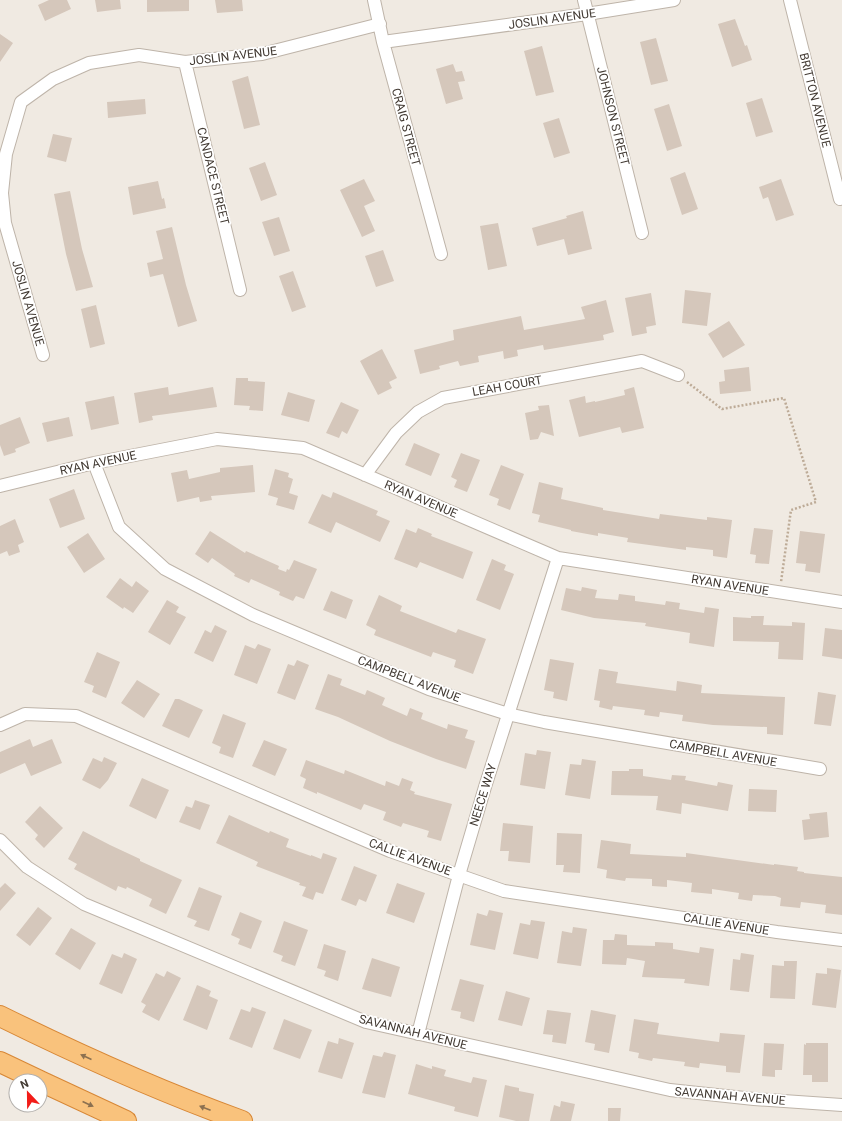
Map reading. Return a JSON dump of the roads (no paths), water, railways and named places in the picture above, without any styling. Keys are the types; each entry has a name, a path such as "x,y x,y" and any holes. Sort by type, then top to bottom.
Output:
{"highway":[{"path":"0,1016 138,1081 242,1121"},
{"path":"0,1062 23,1073"},
{"path":"48,1085 126,1121"}],"street":[{"name":"CRAIG STREET","path":"374,0 383,42 441,254"},
{"name":"JOHNSON STREET","path":"584,0 642,233"},
{"name":"JOSLIN AVENUE","path":"383,42 587,14 674,0"},
{"name":"BRITTON AVENUE","path":"790,0 840,199"},
{"name":"JOSLIN AVENUE","path":"43,355 5,223 2,193 6,154 21,102 52,79 89,62 139,55 185,62 262,54 380,24"},
{"name":"CANDACE STREET","path":"185,62 240,290"},
{"name":"LEAH COURT","path":"365,475 396,433 418,412 443,398 642,361 678,375"},
{"name":"RYAN AVENUE","path":"0,486 94,463 216,439 303,448 558,558 842,602"},
{"name":"CAMPBELL AVENUE","path":"94,463 120,527 165,570 253,615 429,689 508,714 544,722 820,769"},
{"name":"NEECE WAY","path":"418,1034 459,875 508,714 558,558"},
{"name":"CALLIE AVENUE","path":"0,725 25,714 76,716 390,851 504,891 777,932 842,940"},
{"name":"SAVANNAH AVENUE","path":"0,840 27,867 84,904 366,1022 670,1090 754,1099 842,1105"}]}
